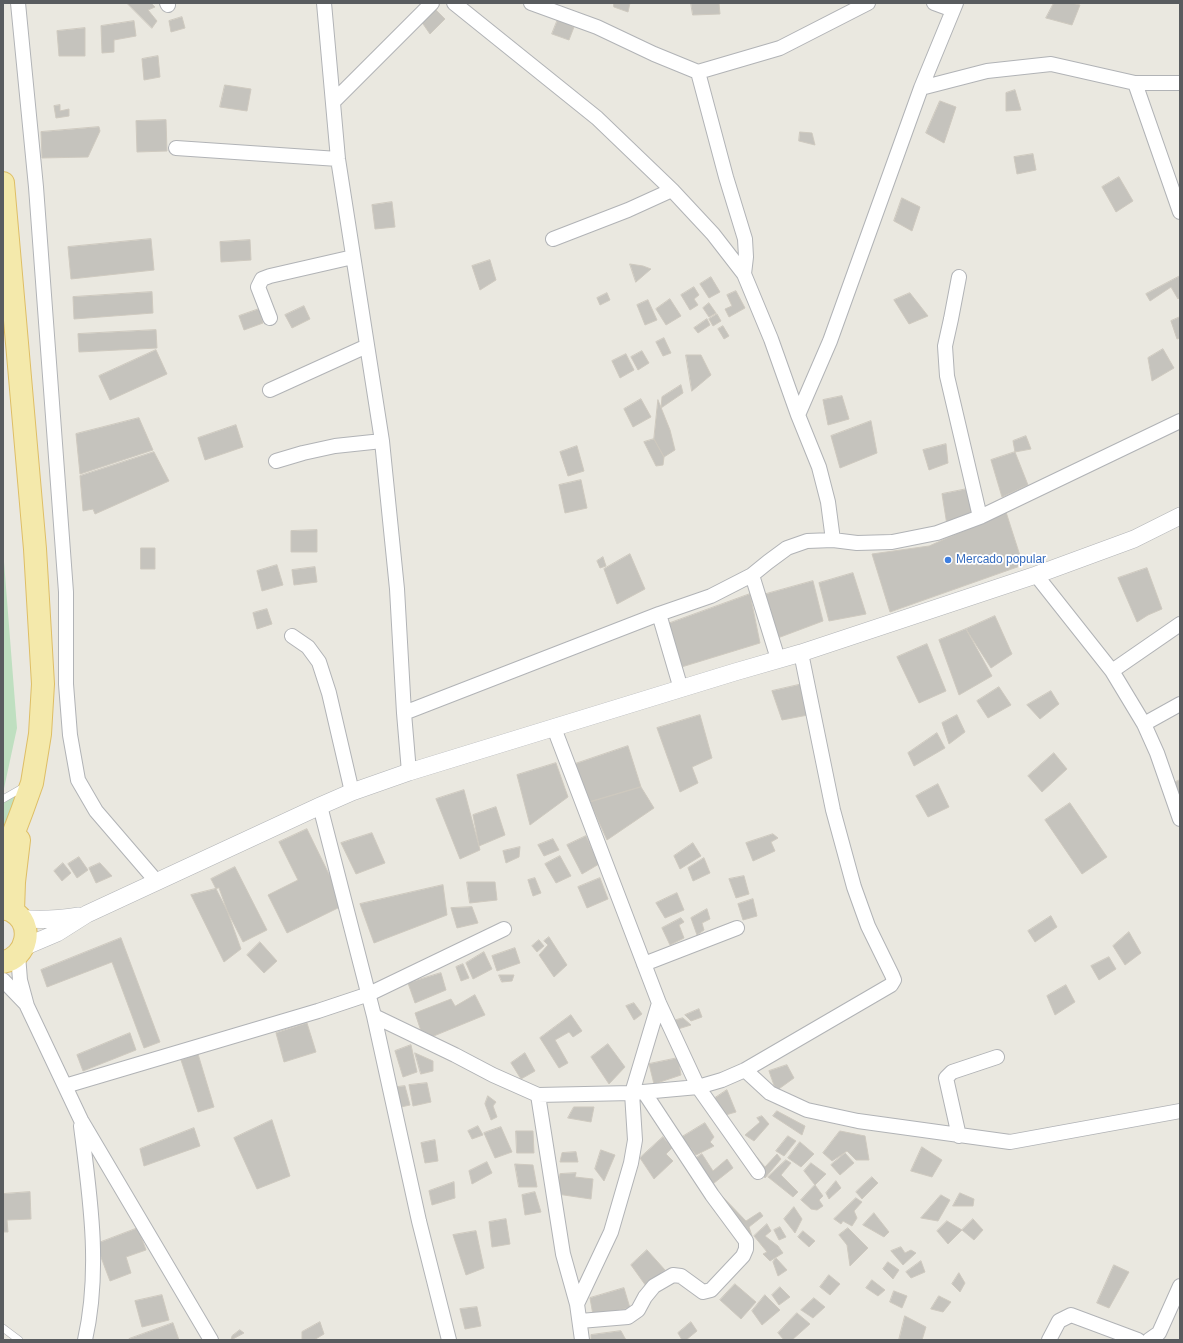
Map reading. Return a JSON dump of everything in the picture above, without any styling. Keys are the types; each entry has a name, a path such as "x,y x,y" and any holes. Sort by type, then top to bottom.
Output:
{"main road":[{"path":"3,183 35,549 42,684 40,734 32,783 3,860"},
{"path":"15,955 26,932 24,925 12,912 22,812"}],"street":[{"path":"18,3 36,187 66,592 66,684 70,735 78,780 85,793 96,811 157,882"},
{"path":"324,3 338,158 382,441 397,589 409,772"},
{"path":"333,102 432,3"},
{"path":"454,3 597,118 672,190 713,234 744,274 771,339 798,415 819,467 828,502 834,540"},
{"path":"531,3 597,27 654,54 698,72 780,48 868,3"},
{"path":"798,415 830,341 921,88 954,7 934,3"},
{"path":"921,88 987,71 1051,64 1134,84 1180,83"},
{"path":"698,72 726,177 745,239 746,257 744,274"},
{"path":"1134,84 1180,212"},
{"path":"176,148 338,158"},
{"path":"553,239 628,210 672,190"},
{"path":"270,318 258,287 262,279 353,257"},
{"path":"959,277 945,346 947,376 980,516"},
{"path":"270,390 367,346"},
{"path":"404,713 659,614 711,596 752,575 787,548 807,541 834,540 857,543 892,542 937,533 980,516 1180,421"},
{"path":"276,461 335,446 382,441"},
{"path":"211,1340 81,1120 27,1006 15,955 57,933 87,914 352,792 409,772 801,653 1036,575 1134,539 1180,516"},
{"path":"752,575 778,659"},
{"path":"1036,575 1112,671 1144,724 1157,753 1180,819"},
{"path":"659,614 681,689"},
{"path":"1112,671 1180,624"},
{"path":"292,636 308,647 319,662 329,693 352,792"},
{"path":"374,1016 493,1075 538,1095 638,1093 698,1087 722,1080 745,1070 891,985 894,980 868,926 852,879 833,810 801,653"},
{"path":"1144,724 1180,704"},
{"path":"554,728 659,1003 698,1087 758,1172"},
{"path":"320,806 369,994 419,1221 449,1340"},
{"path":"12,912 36,920 55,919 87,914"},
{"path":"644,964 737,928"},
{"path":"65,1086 318,1011 369,994 504,929"},
{"path":"3,980 27,1006"},
{"path":"576,1304 611,1232 632,1163 638,1093 659,1003"},
{"path":"960,1136 946,1078 952,1072 997,1057"},
{"path":"745,1070 770,1093 807,1110 858,1121 1010,1142 1180,1111"},
{"path":"580,1321 628,1317 638,1310 645,1296 654,1286 672,1275 681,1276 703,1292 711,1290 743,1256 746,1248 746,1241 638,1093"},
{"path":"538,1095 563,1254 580,1321 582,1340"},
{"path":"81,1120 91,1204 94,1265 85,1340"},
{"path":"1149,1340 1159,1333 1180,1286"},
{"path":"1049,1340 1059,1320 1071,1315 1138,1340"}],"lane":[{"path":"3,799 32,783"},
{"path":"3,1328 19,1340"}],"green space":[{"path":"3,549 17,728 3,793"},
{"path":"32,783 3,861 3,799"}],"building":[{"path":"127,3 151,3 155,7 148,10 157,21 152,28"},
{"path":"614,3 630,3 628,12 614,7"},
{"path":"691,3 719,3 720,14 693,15"},
{"path":"1054,3 1071,3 1080,5 1072,25 1046,18"},
{"path":"435,9 445,19 430,34 421,21"},
{"path":"182,17 185,28 171,32 169,21"},
{"path":"558,19 574,27 569,40 552,34"},
{"path":"134,21 136,36 114,40 114,52 102,53 101,26"},
{"path":"85,28 85,56 59,56 57,31"},
{"path":"158,56 160,77 144,80 142,59"},
{"path":"225,85 251,89 247,111 220,107"},
{"path":"1015,90 1021,110 1006,111 1006,93"},
{"path":"940,101 956,107 944,143 926,133"},
{"path":"60,105 60,111 69,109 69,116 56,118 54,106"},
{"path":"166,120 167,151 137,152 136,121"},
{"path":"99,127 100,131 88,157 42,158 41,132"},
{"path":"800,132 812,133 815,145 799,141"},
{"path":"1033,154 1036,170 1017,174 1014,157"},
{"path":"1119,177 1133,201 1116,212 1102,187"},
{"path":"902,198 920,207 912,231 894,221"},
{"path":"392,202 395,227 375,229 372,205"},
{"path":"151,239 154,270 71,279 68,247"},
{"path":"250,240 251,260 221,262 220,242"},
{"path":"490,260 496,280 480,290 472,266"},
{"path":"630,264 643,266 651,269 636,282"},
{"path":"1180,276 1180,297 1178,299 1171,287 1150,301 1146,294"},
{"path":"711,277 720,292 709,298 700,284"},
{"path":"694,287 699,295 694,299 698,305 690,310 681,295"},
{"path":"736,291 745,308 729,317 725,309 732,306 727,295"},
{"path":"152,292 153,313 74,319 73,297"},
{"path":"607,293 610,300 600,305 597,298"},
{"path":"910,293 928,316 909,324 894,300"},
{"path":"670,299 681,316 666,325 656,309"},
{"path":"648,300 657,320 645,325 637,305"},
{"path":"709,303 716,313 709,317 703,308"},
{"path":"304,306 310,319 292,328 285,315"},
{"path":"259,309 263,323 244,330 239,316"},
{"path":"717,314 721,321 713,326 709,319"},
{"path":"1180,317 1180,338 1177,339 1171,321"},
{"path":"707,319 710,325 698,333 694,328"},
{"path":"723,326 729,336 724,339 718,329"},
{"path":"156,330 157,348 79,352 78,334"},
{"path":"664,338 671,353 663,356 656,342"},
{"path":"1163,349 1174,368 1152,381 1148,358"},
{"path":"156,350 167,374 110,400 99,376"},
{"path":"642,351 649,363 638,370 631,357"},
{"path":"626,354 634,370 620,378 612,361"},
{"path":"686,355 701,355 711,375 692,391"},
{"path":"681,385 683,393 661,408 662,397"},
{"path":"842,396 849,419 828,425 823,400"},
{"path":"641,399 651,417 633,427 624,409"},
{"path":"658,400 670,430 675,450 664,457 654,439"},
{"path":"139,418 153,450 80,474 76,434"},
{"path":"871,421 877,453 840,468 831,436"},
{"path":"236,425 243,447 205,460 198,438"},
{"path":"1026,436 1031,449 1015,452 1013,441"},
{"path":"654,439 664,457 663,465 656,466 644,442"},
{"path":"946,444 948,463 929,470 923,450"},
{"path":"577,446 584,471 568,476 560,452"},
{"path":"154,452 169,481 95,514 93,509 83,511 80,476"},
{"path":"1015,452 1028,485 1002,497 991,460"},
{"path":"581,480 587,508 565,513 559,485"},
{"path":"967,489 973,517 947,525 942,494"},
{"name":"Mercado popular","path":"1006,512 1023,565 890,612 872,554 929,546"},
{"path":"317,530 317,552 291,552 291,531"},
{"path":"141,548 155,548 155,569 141,569"},
{"path":"630,554 645,589 617,604 604,569"},
{"path":"603,557 606,566 600,568 597,561"},
{"path":"277,565 283,585 262,591 257,571"},
{"path":"315,567 317,582 294,585 292,570"},
{"path":"1147,568 1162,609 1137,622 1118,578"},
{"path":"853,573 866,614 829,621 819,583"},
{"path":"813,581 823,621 775,639 759,596"},
{"path":"750,594 760,643 675,669 662,626"},
{"path":"267,609 272,624 257,629 253,613"},
{"path":"995,616 1012,654 991,668 966,629"},
{"path":"966,629 992,676 959,695 939,640"},
{"path":"927,644 946,691 919,703 897,657"},
{"path":"807,683 808,715 782,720 772,691"},
{"path":"999,687 1011,705 988,718 977,701"},
{"path":"1051,691 1059,704 1040,719 1027,705"},
{"path":"700,715 712,758 692,767 698,783 680,792 657,728"},
{"path":"957,715 965,732 949,744 942,723"},
{"path":"937,733 945,748 914,766 908,753"},
{"path":"628,746 641,787 590,802 575,764"},
{"path":"1054,753 1067,769 1042,792 1028,776"},
{"path":"556,763 568,797 530,825 517,775"},
{"path":"1180,780 1180,801 1173,783"},
{"path":"938,784 949,807 928,817 916,796"},
{"path":"641,787 654,808 607,840 590,802"},
{"path":"464,790 480,850 460,859 436,799"},
{"path":"1070,803 1107,857 1082,874 1045,820"},
{"path":"496,807 505,835 479,846 473,815"},
{"path":"307,829 344,905 287,933 268,895 298,880 279,842"},
{"path":"372,833 385,863 356,874 341,843"},
{"path":"773,834 778,838 771,842 775,851 753,861 746,843"},
{"path":"586,836 599,864 582,874 567,845"},
{"path":"553,839 559,850 544,856 538,845"},
{"path":"693,843 701,856 680,869 674,856"},
{"path":"520,847 519,857 506,863 503,851"},
{"path":"560,856 571,876 556,883 545,864"},
{"path":"79,857 88,870 77,878 68,864"},
{"path":"704,858 710,873 693,881 688,868"},
{"path":"63,863 71,873 62,881 54,871"},
{"path":"100,863 112,876 96,883 89,868"},
{"path":"235,867 267,930 243,942 211,879"},
{"path":"744,876 749,894 736,898 729,879"},
{"path":"535,878 541,893 533,896 528,880"},
{"path":"600,878 608,899 587,908 578,887"},
{"path":"467,882 495,882 497,900 470,903"},
{"path":"443,885 447,915 374,943 360,904"},
{"path":"219,888 241,949 224,962 191,895"},
{"path":"677,893 684,910 665,918 656,903"},
{"path":"753,899 757,916 743,920 738,904"},
{"path":"472,907 478,923 457,928 451,908"},
{"path":"707,909 710,919 702,923 704,930 697,935 691,918"},
{"path":"1051,916 1057,927 1035,942 1028,931"},
{"path":"681,918 684,922 679,925 684,938 670,945 662,928"},
{"path":"1129,932 1141,953 1125,965 1113,946"},
{"path":"549,937 567,965 554,977 539,955 548,945 544,941"},
{"path":"121,938 160,1042 144,1048 112,962 47,987 41,970"},
{"path":"539,940 544,946 537,952 532,946"},
{"path":"260,942 277,961 264,973 247,955"},
{"path":"515,948 520,963 497,971 492,956"},
{"path":"484,952 492,969 473,979 466,963"},
{"path":"1109,957 1116,969 1099,980 1091,966"},
{"path":"463,964 469,978 461,981 456,967"},
{"path":"441,973 446,990 415,1003 408,983"},
{"path":"499,975 514,975 512,981 502,982"},
{"path":"1066,985 1075,1002 1055,1015 1047,996"},
{"path":"475,995 485,1015 424,1040 415,1013 451,999 455,1006"},
{"path":"634,1003 642,1014 634,1020 626,1006"},
{"path":"699,1009 702,1017 691,1021 685,1015"},
{"path":"571,1015 582,1031 573,1037 569,1032 555,1040 568,1063 559,1068 540,1038"},
{"path":"683,1018 691,1025 678,1029 673,1021"},
{"path":"307,1023 316,1052 284,1062 276,1033"},
{"path":"130,1033 136,1050 83,1071 77,1055"},
{"path":"608,1044 625,1067 609,1084 591,1057"},
{"path":"411,1045 417,1072 403,1077 395,1051"},
{"path":"415,1053 433,1061 433,1071 421,1074"},
{"path":"525,1053 535,1071 521,1079 511,1063"},
{"path":"198,1054 214,1107 198,1112 181,1060"},
{"path":"678,1058 681,1075 654,1084 649,1064"},
{"path":"787,1065 794,1078 776,1091 769,1071"},
{"path":"427,1083 431,1102 413,1106 409,1085"},
{"path":"405,1086 410,1105 401,1107 397,1087"},
{"path":"727,1090 736,1112 722,1116 712,1100"},
{"path":"488,1096 496,1102 493,1106 497,1117 491,1120 485,1104"},
{"path":"574,1107 594,1107 591,1122 568,1118"},
{"path":"777,1111 805,1126 802,1135 773,1116"},
{"path":"762,1116 769,1124 754,1141 745,1135 760,1122 757,1118"},
{"path":"272,1120 290,1176 257,1189 234,1138"},
{"path":"705,1123 714,1137 710,1142 714,1146 696,1155 682,1137"},
{"path":"478,1126 483,1135 472,1139 468,1131"},
{"path":"501,1127 512,1152 495,1158 484,1133"},
{"path":"194,1128 200,1146 144,1166 140,1149"},
{"path":"516,1131 533,1131 534,1153 517,1153"},
{"path":"840,1131 865,1136 869,1160 856,1160 847,1151 832,1161 823,1153"},
{"path":"788,1136 796,1141 784,1156 776,1151"},
{"path":"663,1137 672,1148 666,1154 673,1161 654,1179 640,1158"},
{"path":"435,1140 438,1161 425,1163 421,1143"},
{"path":"800,1142 814,1154 801,1167 788,1158"},
{"path":"922,1147 942,1160 932,1177 911,1171"},
{"path":"601,1150 615,1155 604,1181 595,1169"},
{"path":"751,1150 765,1167 777,1154 781,1159 765,1178 744,1151"},
{"path":"576,1152 578,1162 560,1162 562,1153"},
{"path":"845,1153 854,1163 840,1175 831,1165"},
{"path":"702,1154 713,1171 727,1159 733,1168 709,1187 692,1161"},
{"path":"786,1160 791,1163 781,1175 798,1192 793,1197 768,1177"},
{"path":"487,1162 492,1173 472,1184 469,1171"},
{"path":"811,1163 826,1174 815,1185 804,1171"},
{"path":"515,1164 533,1165 537,1187 519,1187"},
{"path":"576,1173 575,1177 593,1179 591,1199 557,1194 560,1174"},
{"path":"872,1177 878,1183 862,1199 856,1192"},
{"path":"836,1181 841,1188 829,1199 826,1193"},
{"path":"454,1182 455,1198 432,1205 429,1191"},
{"path":"815,1185 823,1196 819,1200 823,1206 817,1210 811,1209 801,1200"},
{"path":"30,1192 31,1219 7,1220 8,1232 3,1232 3,1194"},
{"path":"535,1192 541,1212 525,1215 522,1195"},
{"path":"960,1193 974,1199 973,1206 953,1206"},
{"path":"720,1194 746,1221 760,1212 763,1216 749,1227 752,1236 749,1241 717,1196"},
{"path":"941,1195 950,1200 938,1221 921,1218"},
{"path":"856,1198 862,1202 854,1211 857,1218 852,1226 843,1221 841,1224 834,1219"},
{"path":"794,1207 802,1219 795,1233 784,1219"},
{"path":"874,1213 889,1232 884,1237 863,1225"},
{"path":"506,1219 510,1244 492,1247 489,1222"},
{"path":"973,1219 983,1230 974,1240 962,1230"},
{"path":"947,1221 962,1230 948,1244 937,1231"},
{"path":"767,1224 771,1231 765,1236 778,1246 783,1253 770,1261 763,1254 767,1252 754,1236"},
{"path":"780,1227 786,1237 779,1240 774,1230"},
{"path":"138,1228 146,1250 126,1257 131,1273 110,1281 96,1244"},
{"path":"848,1228 868,1248 850,1266 847,1245 839,1235"},
{"path":"476,1231 484,1268 466,1275 453,1235"},
{"path":"803,1231 815,1241 809,1247 798,1237"},
{"path":"901,1247 905,1253 911,1250 916,1253 903,1265 891,1251"},
{"path":"647,1250 665,1270 646,1286 631,1265"},
{"path":"776,1258 787,1270 778,1276 773,1262"},
{"path":"921,1261 925,1272 911,1278 906,1272"},
{"path":"888,1262 899,1270 893,1279 883,1269"},
{"path":"1114,1265 1129,1272 1109,1308 1097,1303"},
{"path":"959,1273 965,1283 960,1292 952,1284"},
{"path":"829,1275 840,1284 830,1295 820,1287"},
{"path":"872,1280 885,1290 878,1296 866,1288"},
{"path":"735,1284 756,1302 741,1319 720,1300"},
{"path":"780,1287 790,1297 779,1305 772,1295"},
{"path":"624,1288 630,1308 593,1315 590,1298"},
{"path":"894,1291 907,1296 902,1308 890,1302"},
{"path":"162,1295 169,1320 142,1327 135,1301"},
{"path":"765,1295 780,1310 762,1325 752,1311"},
{"path":"939,1296 951,1302 943,1312 931,1309"},
{"path":"814,1298 825,1307 813,1318 801,1310"},
{"path":"477,1307 481,1326 465,1329 460,1309"},
{"path":"797,1313 810,1324 792,1340 784,1340 778,1333"},
{"path":"905,1316 926,1327 922,1340 899,1340"},
{"path":"320,1322 324,1334 314,1340 302,1340 302,1332"},
{"path":"691,1322 697,1331 686,1340 682,1340 678,1333"},
{"path":"173,1323 179,1340 129,1340 129,1339"},
{"path":"240,1330 244,1333 231,1340 232,1336"},
{"path":"621,1331 626,1340 591,1340 591,1335"}],"place":[{"name":"Mercado popular","path":"948,560"}]}
